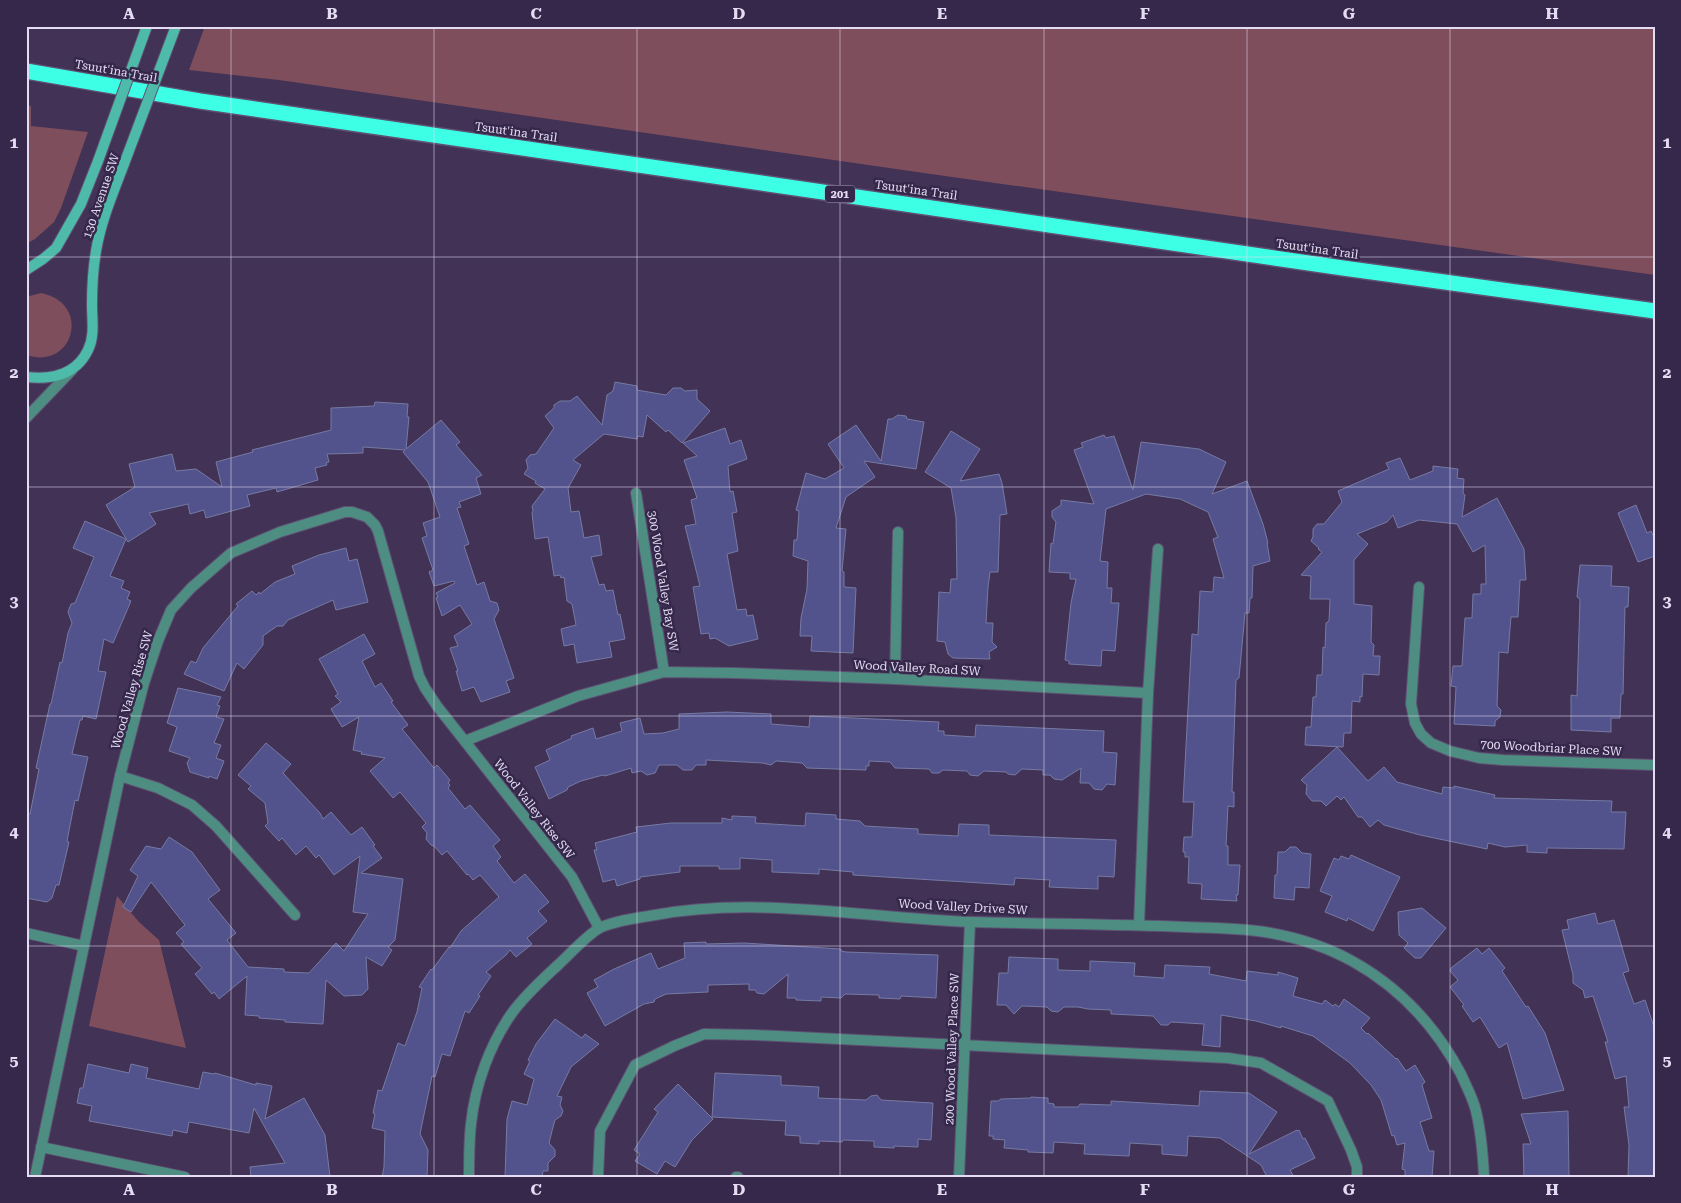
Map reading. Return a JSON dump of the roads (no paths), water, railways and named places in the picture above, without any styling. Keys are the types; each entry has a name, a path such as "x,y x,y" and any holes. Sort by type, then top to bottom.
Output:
{"highway":[{"name":"Tsuut'ina Trail","path":"26,71 200,101 1343,268 1655,310"}],"main road":[{"name":"130 Avenue SW","path":"26,270 56,248 81,204 147,26"},
{"name":"130 Avenue SW","path":"76,366 88,351 92,334 93,275 98,240 109,203 176,26"},
{"path":"26,376 56,377 76,366"}],"street":[{"name":"130 Avenue SW","path":"26,418 76,366"},
{"name":"300 Wood Valley Bay SW","path":"636,493 664,672"},
{"name":"Wood Valley Rise SW","path":"35,1177 120,776 144,683 171,610 191,588 231,553 280,532 345,512 352,512 367,517 378,531 419,676 433,702 572,877 599,928"},
{"path":"894,679 898,532"},
{"path":"1139,925 1148,693 1158,549"},
{"name":"700 Woodbriar Place SW","path":"1419,587 1411,704 1415,723 1421,734 1431,743 1450,751 1479,758 1514,761 1655,765"},
{"name":"Wood Valley Road SW","path":"465,741 578,696 664,672 894,679 1148,693"},
{"path":"120,776 158,788 192,805 216,826 296,915"},
{"name":"Wood Valley Drive SW","path":"469,1177 471,1123 486,1063 500,1033 530,991 599,928 634,918 674,911 715,907 759,907 970,922 1235,929 1284,935 1308,942 1332,951 1363,967 1386,983 1422,1016 1439,1037 1466,1084 1476,1109 1484,1177"},
{"name":"200 Wood Valley Place SW","path":"960,1177 970,922"},
{"path":"26,933 84,946"},
{"path":"598,1177 600,1131 635,1065 704,1034 1228,1058 1261,1062 1328,1101 1351,1150 1357,1167 1357,1177"},
{"path":"41,1146 186,1177"}]}
